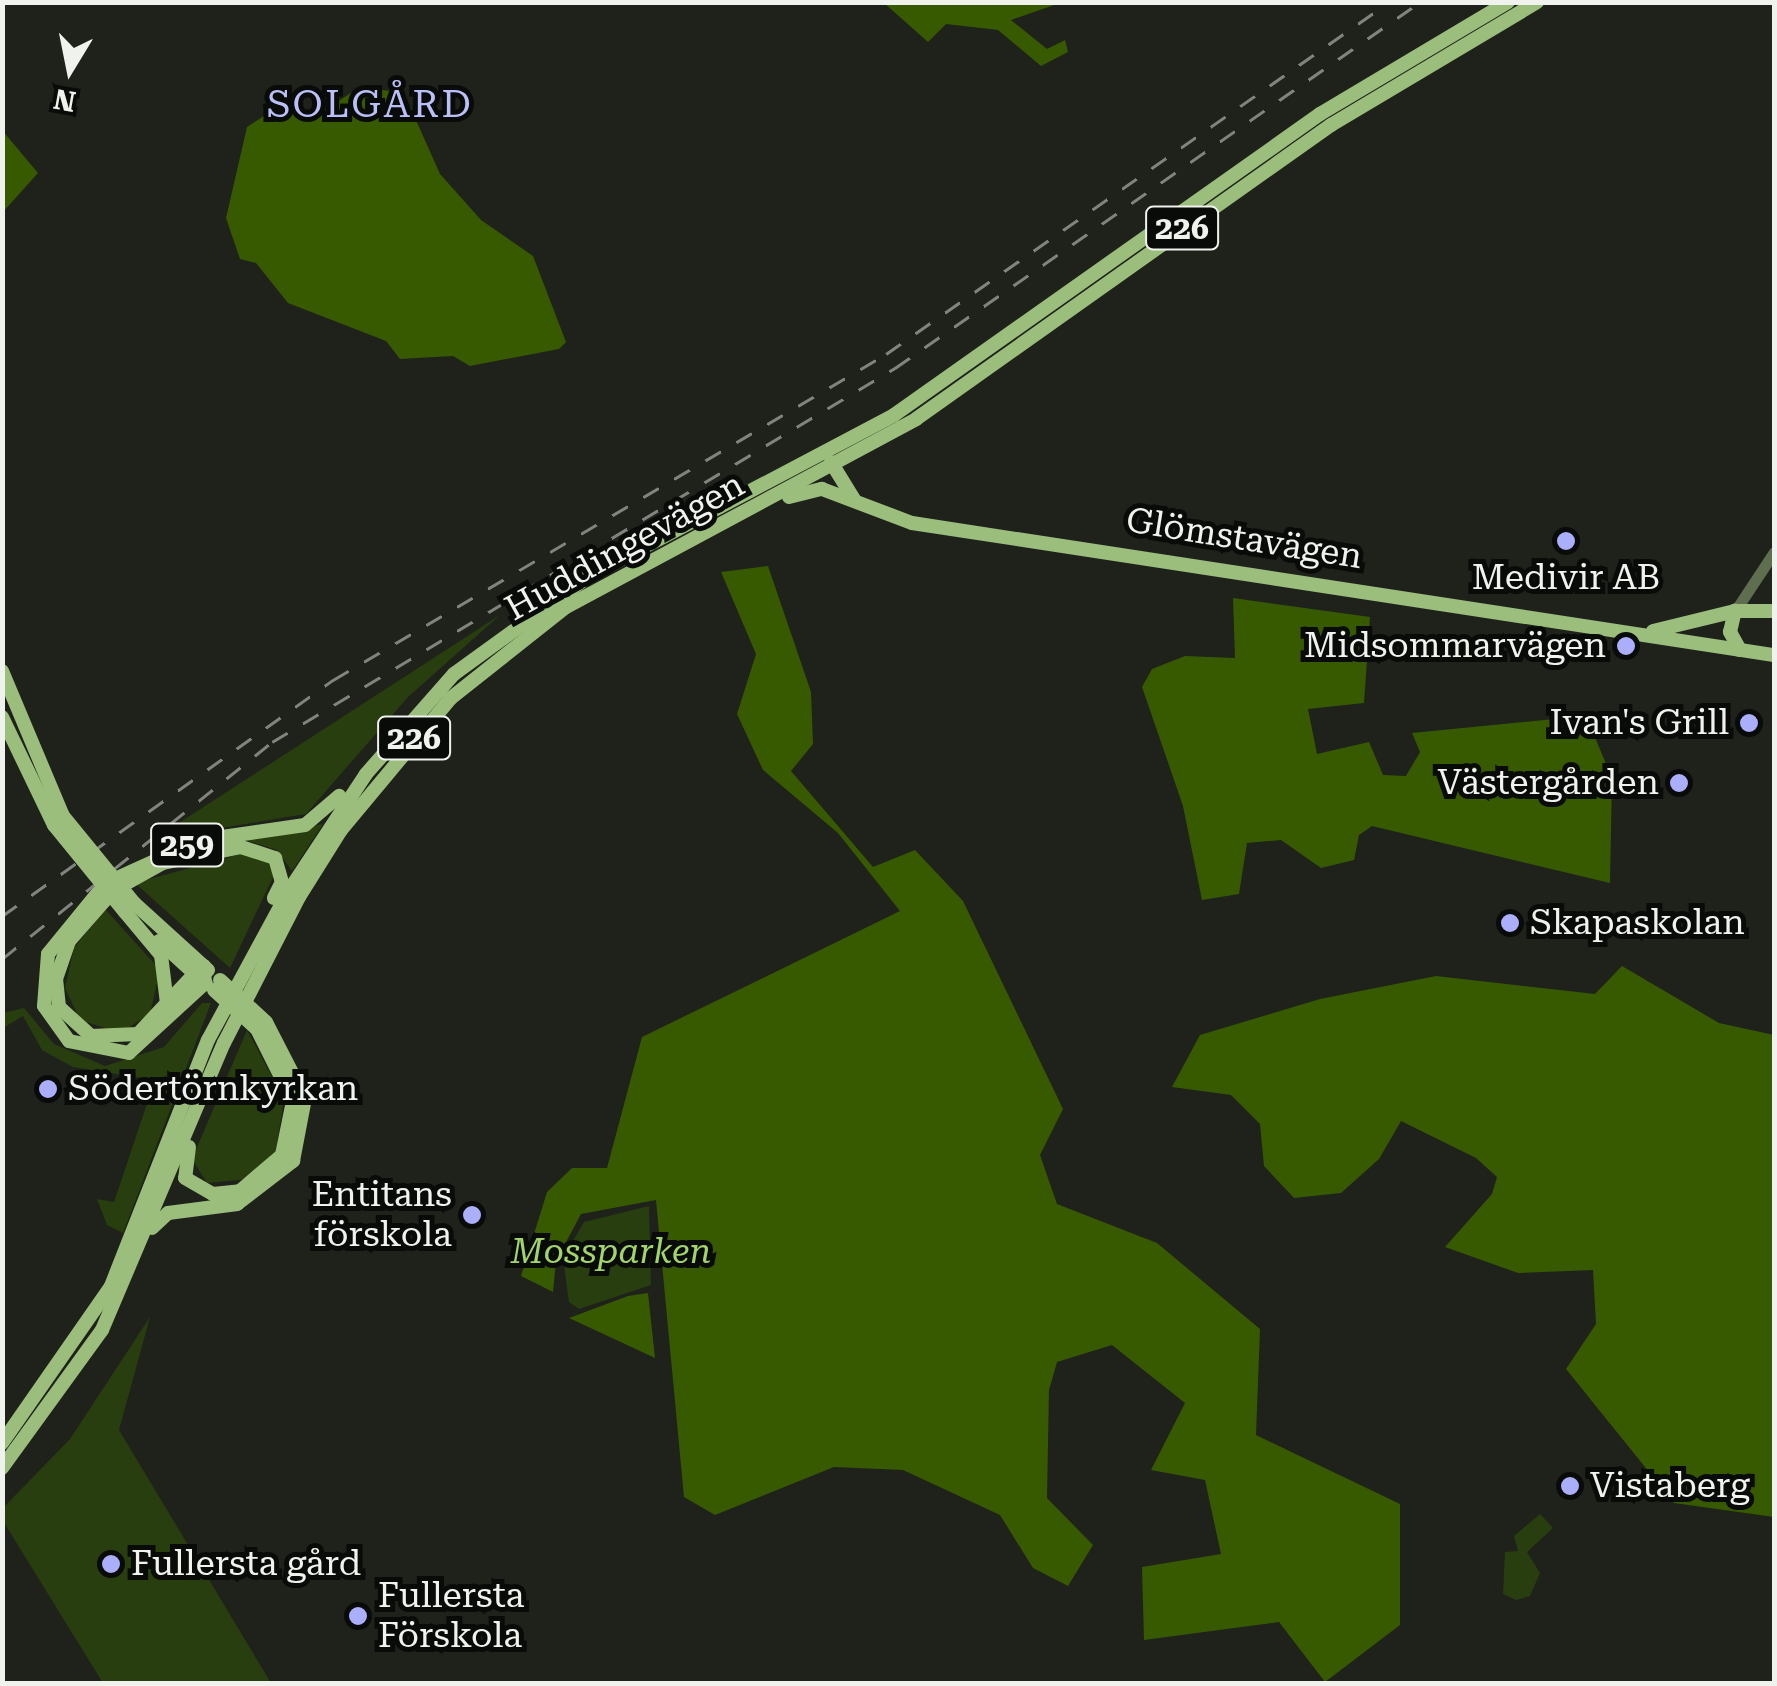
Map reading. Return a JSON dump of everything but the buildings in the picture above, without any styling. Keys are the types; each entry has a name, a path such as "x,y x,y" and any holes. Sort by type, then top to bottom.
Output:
{"main road":[{"name":"Huddingevägen","path":"2,1444 112,1286 243,970 366,774 410,718 527,615 816,459 968,368 1320,114 1508,2"},
{"name":"Huddingevägen","path":"2,1468 70,1383 146,1234 200,1101 261,967 341,830 451,698 566,607 836,466 1004,360 1330,125 1537,2"},
{"path":"816,459 836,466 855,501"},
{"name":"Glömstavägen","path":"762,505 822,489 900,521 1772,653"},
{"path":"1736,609 1730,632 1740,650"},
{"name":"Glömstavägen","path":"1627,630 1682,628 1736,609 1774,611"},
{"name":"259","path":"2,671 7,700 59,821"},
{"name":"259","path":"2,717 59,821 129,907 262,1026 285,1074 293,1128 282,1155 240,1190 213,1194 185,1178 200,1101"},
{"name":"259","path":"213,984 150,1042 110,1055 69,1042 42,985 60,934 127,869 201,840 305,824 366,774"},
{"path":"198,969 138,1034 118,1039 72,1026 56,993 59,963 88,916 163,863 225,847 275,858 282,882 243,970"},
{"path":"129,907 161,954 168,1003"},
{"path":"146,1234 168,1213 237,1204 294,1161 304,1098 262,1026"}],"street":[{"path":"1736,609 1774,552"}],"green space":[{"path":"884,3 1060,3 1011,20 1047,49 1065,40 1068,52 1041,66 998,30 946,24 928,42"},
{"path":"360,87 390,91 411,109 440,174 481,220 533,256 566,342 559,349 470,366 453,356 400,359 386,341 288,303 256,263 240,259 226,218 247,127 279,106 314,117"},
{"path":"2,130 38,173 3,212 2,212"},
{"path":"768,566 811,692 813,744 791,771 873,867 915,850 963,901 1063,1109 1040,1155 1057,1204 1157,1243 1260,1329 1256,1435 1400,1504 1400,1625 1325,1682 1279,1622 1144,1640 1142,1567 1221,1554 1205,1480 1151,1470 1185,1403 1112,1345 1057,1362 1049,1390 1047,1498 1093,1545 1068,1586 1033,1568 1000,1515 903,1470 834,1467 715,1515 684,1497 656,1200 581,1214 556,1261 553,1292 521,1276 547,1192 572,1168 607,1168 642,1037 900,911 838,833 763,770 737,714 756,654 721,572"},
{"path":"1233,598 1370,617 1364,703 1308,709 1317,754 1369,742 1383,775 1406,776 1420,752 1412,733 1586,716 1612,778 1610,883 1372,826 1359,835 1354,860 1321,868 1281,840 1247,843 1239,894 1202,900 1183,806 1142,687 1152,669 1185,656 1235,658"},
{"path":"500,615 407,698 306,814 154,839"},
{"path":"323,824 292,871 277,850 242,839"},
{"path":"241,854 265,859 275,873 230,968 135,883"},
{"path":"105,909 160,970 150,1014 120,1033 80,1020 65,988 74,948"},
{"path":"1622,966 1719,1023 1774,1035 1774,1517 1674,1503 1566,1369 1596,1324 1593,1270 1518,1273 1445,1247 1492,1194 1497,1177 1476,1158 1401,1121 1379,1159 1341,1193 1294,1198 1264,1166 1260,1124 1231,1095 1172,1087 1200,1035 1320,999 1436,976 1595,994"},
{"path":"202,1003 211,1003 123,1233 107,1225 97,1199 114,1202 155,1080 73,1067 42,1050 23,1016 3,1028 3,1013 24,1008 54,1044 105,1066 164,1047"},
{"path":"247,1030 284,1099 276,1150 249,1179 207,1183 192,1159"},
{"name":"Mossparken","path":"649,1206 651,1285 579,1309 569,1302 563,1258 584,1222"},
{"path":"648,1293 655,1358 569,1318 628,1296"},
{"path":"150,1317 119,1430 271,1683 103,1683 3,1521 3,1508 70,1439"},
{"path":"1540,1514 1553,1528 1527,1552 1540,1573 1530,1596 1516,1600 1503,1594 1505,1552 1518,1551 1514,1536"}],"railway":[{"path":"2,916 333,680 886,354 1389,2"},
{"path":"2,959 272,742 895,368 1420,2"}],"place":[{"name":"Medivir AB","path":"1566,541"},
{"name":"Midsommarvägen","path":"1626,646"},
{"name":"Ivan's Grill","path":"1749,723"},
{"name":"Västergården","path":"1679,783"},
{"name":"Skapaskolan","path":"1510,923"},
{"name":"Södertörnkyrkan","path":"48,1089"},
{"name":"Entitans förskola","path":"472,1215"},
{"name":"Vistaberg","path":"1570,1486"},
{"name":"Fullersta gård","path":"111,1564"},
{"name":"Fullersta Förskola","path":"358,1616"}],"district":[{"name":"SOLGÅRD","path":"370,105"}]}
